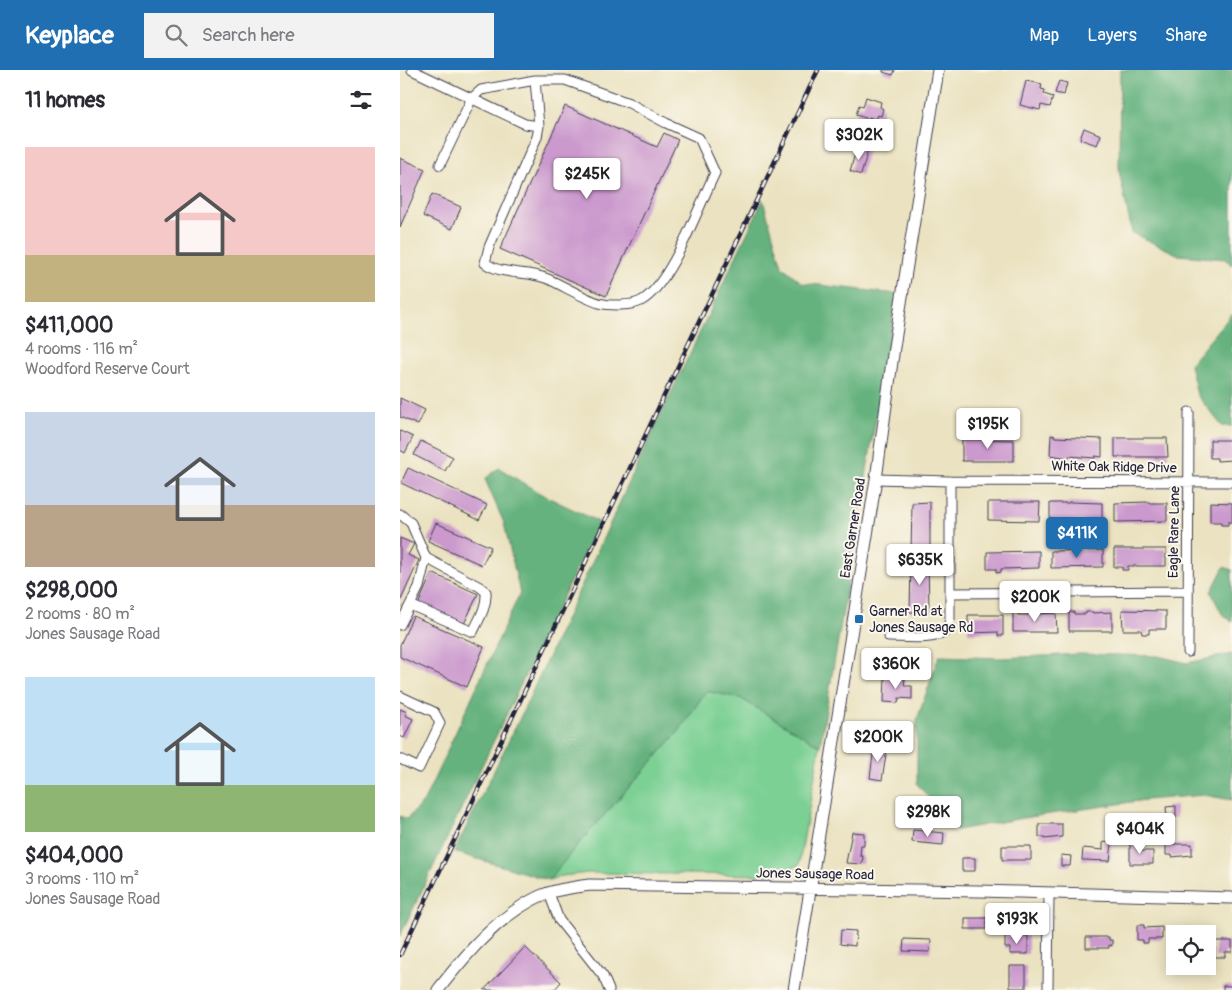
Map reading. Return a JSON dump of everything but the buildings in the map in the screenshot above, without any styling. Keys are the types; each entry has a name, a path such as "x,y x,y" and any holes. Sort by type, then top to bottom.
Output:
{"main road":[{"name":"East Garner Road","path":"794,990 876,478 895,338 938,70"},
{"name":"Jones Sausage Road","path":"438,990 472,950 500,922 520,908 549,893 589,885 1232,898"}],"street":[{"path":"412,70 525,124 540,126"},
{"path":"440,165 472,98 481,90 535,80 565,80 629,103 699,138 715,173 668,273 654,290 640,302 616,306 599,304 544,277 494,269 485,263 489,247 529,156 540,126 535,80"},
{"name":"Eagle Rare Lane","path":"1188,652 1190,412"},
{"name":"White Oak Ridge Drive","path":"876,478 950,481 1232,482"},
{"path":"889,637 930,637 946,631 950,619 950,481"},
{"path":"400,514 411,522 426,558 419,586 400,625"},
{"path":"410,605 473,632 484,610 486,592 480,586 426,558"},
{"path":"950,593 1188,591"},
{"path":"400,696 434,712 440,723 419,768 400,759"},
{"path":"549,893 559,920 603,976 608,990"},
{"path":"1048,990 1049,893"}],"green space":[{"path":"1120,70 1232,70 1232,265 1225,259 1179,255 1132,233 1119,171"},
{"path":"763,200 782,266 802,283 897,294 820,746 740,698 706,691 679,731 574,849 549,880 454,852 519,720 652,433"},
{"path":"1232,314 1232,426 1222,426 1197,395 1190,364"},
{"path":"499,468 541,494 599,522 400,936 400,816 407,819 424,801 520,593 504,523 485,479"},
{"path":"1224,567 1232,570 1232,622 1222,614 1211,592"},
{"path":"1080,654 1158,656 1187,663 1232,654 1232,800 1204,795 1145,800 957,830 917,784 917,720 939,656 1002,658"},
{"path":"706,691 740,698 820,746 799,865 776,875 588,873 562,876 549,880 574,849 679,731"}],"railway":[{"path":"400,955 818,70"}],"place":[{"name":"Garner Rd at Jones Sausage Rd","path":"859,619"}]}
